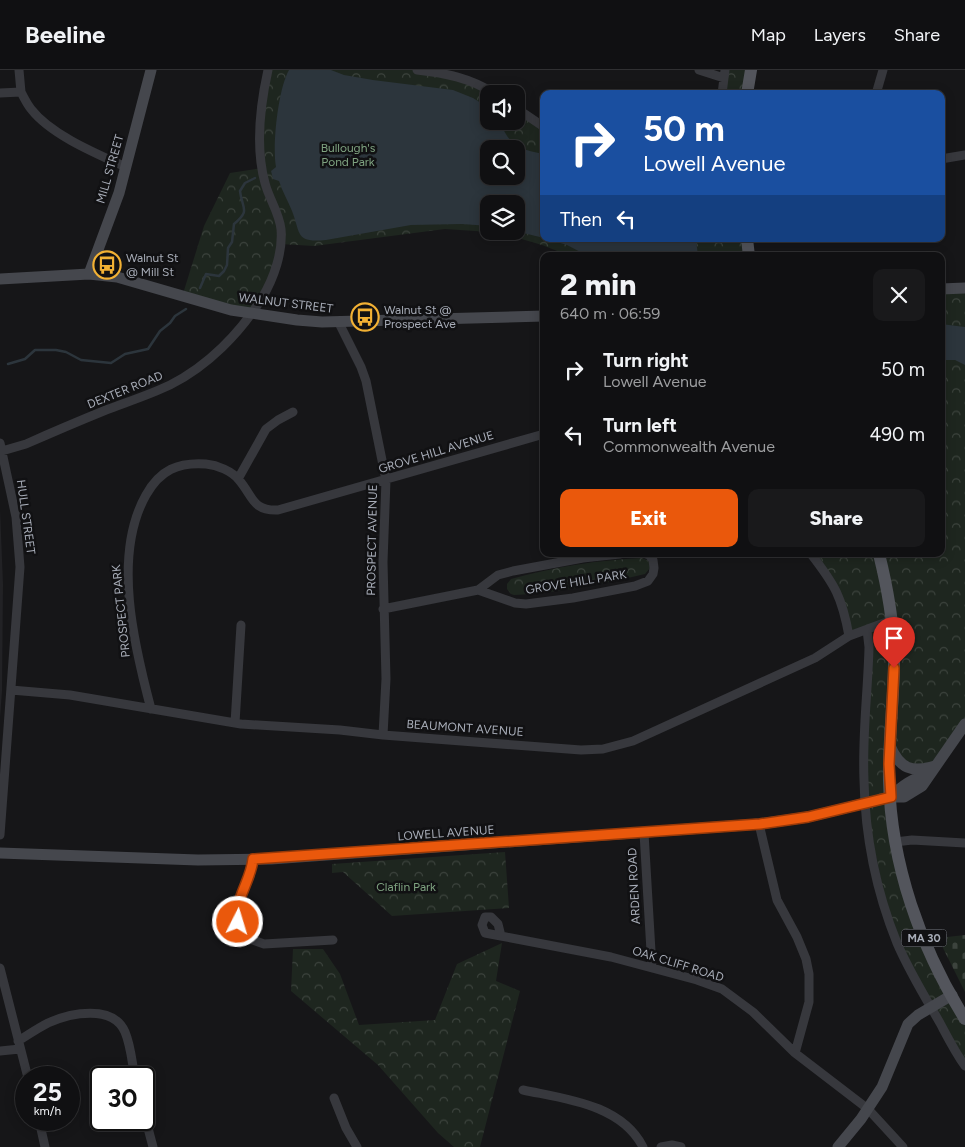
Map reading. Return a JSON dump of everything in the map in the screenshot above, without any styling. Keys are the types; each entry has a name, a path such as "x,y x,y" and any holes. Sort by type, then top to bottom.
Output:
{"main road":[{"path":"748,90 751,70"},
{"name":"MA 30","path":"881,557 892,620 894,668 889,782 895,842 902,874 916,918 932,958 965,1019"}],"street":[{"path":"19,70 21,92 30,109 46,124 102,157 126,167"},
{"name":"MILL STREET","path":"89,274 113,210 151,70"},
{"name":"DEXTER ROAD","path":"1,447 26,444 171,385 196,369 221,349 251,314 271,280 278,259 281,237 280,221 265,182 261,157 261,113 268,70"},
{"path":"417,70 466,79 480,86"},
{"path":"462,70 466,79"},
{"path":"699,70 724,74 722,90"},
{"path":"877,90 883,70"},
{"path":"0,93 21,92"},
{"path":"525,114 540,124"},
{"path":"945,158 965,155"},
{"name":"WALNUT STREET","path":"0,280 89,274 117,277 231,310 297,320 339,323 540,316"},
{"path":"945,289 965,288"},
{"name":"PROSPECT AVENUE","path":"339,323 366,381 386,480 383,609 386,679 383,735"},
{"path":"238,479 266,429 293,412"},
{"name":"GROVE HILL AVENUE","path":"307,503 540,435"},
{"name":"HULL STREET","path":"0,835 19,595 19,553 13,499 1,447"},
{"name":"PROSPECT PARK","path":"150,709 139,664 128,586 128,555 131,532 138,509 149,490 160,476 172,467 188,464 207,464 223,469 238,479 252,500 263,509 278,510 307,503"},
{"name":"GROVE HILL PARK","path":"383,609 478,590 498,575 513,571 592,557"},
{"name":"GROVE HILL PARK","path":"478,590 514,603 526,604 573,598 635,586 648,581 653,574 654,568 651,557"},
{"path":"813,557 836,590 843,604 849,636"},
{"name":"BEAUMONT AVENUE","path":"11,690 70,695 235,723 580,750 611,747 633,741 815,658 849,636 892,620"},
{"path":"235,723 241,626"},
{"path":"867,630 869,647 863,754 865,803 874,869 890,924 905,959 930,1008 965,1066"},
{"path":"891,797 899,788 916,777 932,770 965,724"},
{"path":"890,746 898,761 908,767 932,770"},
{"name":"LOWELL AVENUE","path":"0,853 162,859 253,859 760,824 808,817 891,797"},
{"path":"760,824 777,900 797,937 806,959 809,974 809,1002 795,1053"},
{"name":"ARDEN ROAD","path":"644,833 652,968"},
{"path":"895,842 912,840 965,844"},
{"path":"253,859 250,876 238,904 238,922 243,932 253,940 264,944 333,940"},
{"name":"OAK CLIFF ROAD","path":"501,936 570,948 652,968 722,989 754,1012 795,1053 868,1109 903,1147"},
{"path":"0,970 25,1066"},
{"path":"838,1147 868,1109 888,1074 908,1024 918,1015 952,995"},
{"path":"0,1051 20,1045 55,1020 81,1014 104,1015 114,1019 125,1032 132,1066"},
{"path":"523,1090 584,1103 599,1109 622,1121 634,1133 643,1147"},
{"path":"334,1098 346,1128 357,1147"},
{"path":"41,1131 45,1147"},
{"path":"149,1131 153,1147"},
{"path":"660,1147 672,1145 681,1147"}],"shaded area":[{"path":"289,70 331,70 344,75 373,80 453,90 473,98 480,102 480,130 504,130 510,140 480,140 480,185 525,185 525,149 540,153 540,237 525,233 525,195 480,195 480,225 411,225 326,240 316,241 304,238 299,231 279,181 273,179 271,171 276,167 275,146 279,104"},
{"path":"557,242 696,242 698,252 580,252"},
{"path":"945,324 965,327 965,365 955,360 945,360"},
{"path":"0,509 3,584 0,718"}],"green space":[{"name":"Bullough's Pond Park","path":"268,70 417,70 441,73 480,90 480,130 525,130 525,114 540,124 540,242 747,242 749,252 560,252 525,240 525,195 480,195 480,231 445,229 314,246 280,244 279,255 251,314 182,297 204,226 230,173 262,168 261,157"},
{"path":"725,70 751,70 748,90 722,90"},
{"path":"965,288 965,724 935,766 916,769 890,747 902,874 965,1019 965,1066 890,924 865,803 867,631 849,636 843,604 813,557 945,557 945,289"},
{"path":"642,558 649,561 650,568 645,574 596,585 547,592 514,595 507,589 507,584 511,579 543,571 593,562"},
{"name":"Claflin Park","path":"505,852 509,908 392,916 343,872 332,873 332,864"},
{"path":"965,935 965,992 938,938"},
{"path":"502,943 496,981 520,991 480,1147 454,1147 438,1133 378,1065 291,991 293,949 323,949 340,974 359,1025 435,1020 457,964"}],"waterway":[{"path":"200,288 206,274 219,276 224,271 227,265 228,248 232,242 234,224 244,212 240,191 245,183 255,178"},
{"path":"8,364 25,359 35,350 56,350 66,352 81,360 111,363 125,354 148,349 160,331 175,316 186,309"}],"place":[{"name":"Walnut St @ Mill St","path":"107,265"},
{"name":"Walnut St @ Prospect Ave","path":"365,317"}],"route":[{"path":"238,922 238,904 250,876 253,859 760,824 808,817 891,797 889,764 894,668"}]}
